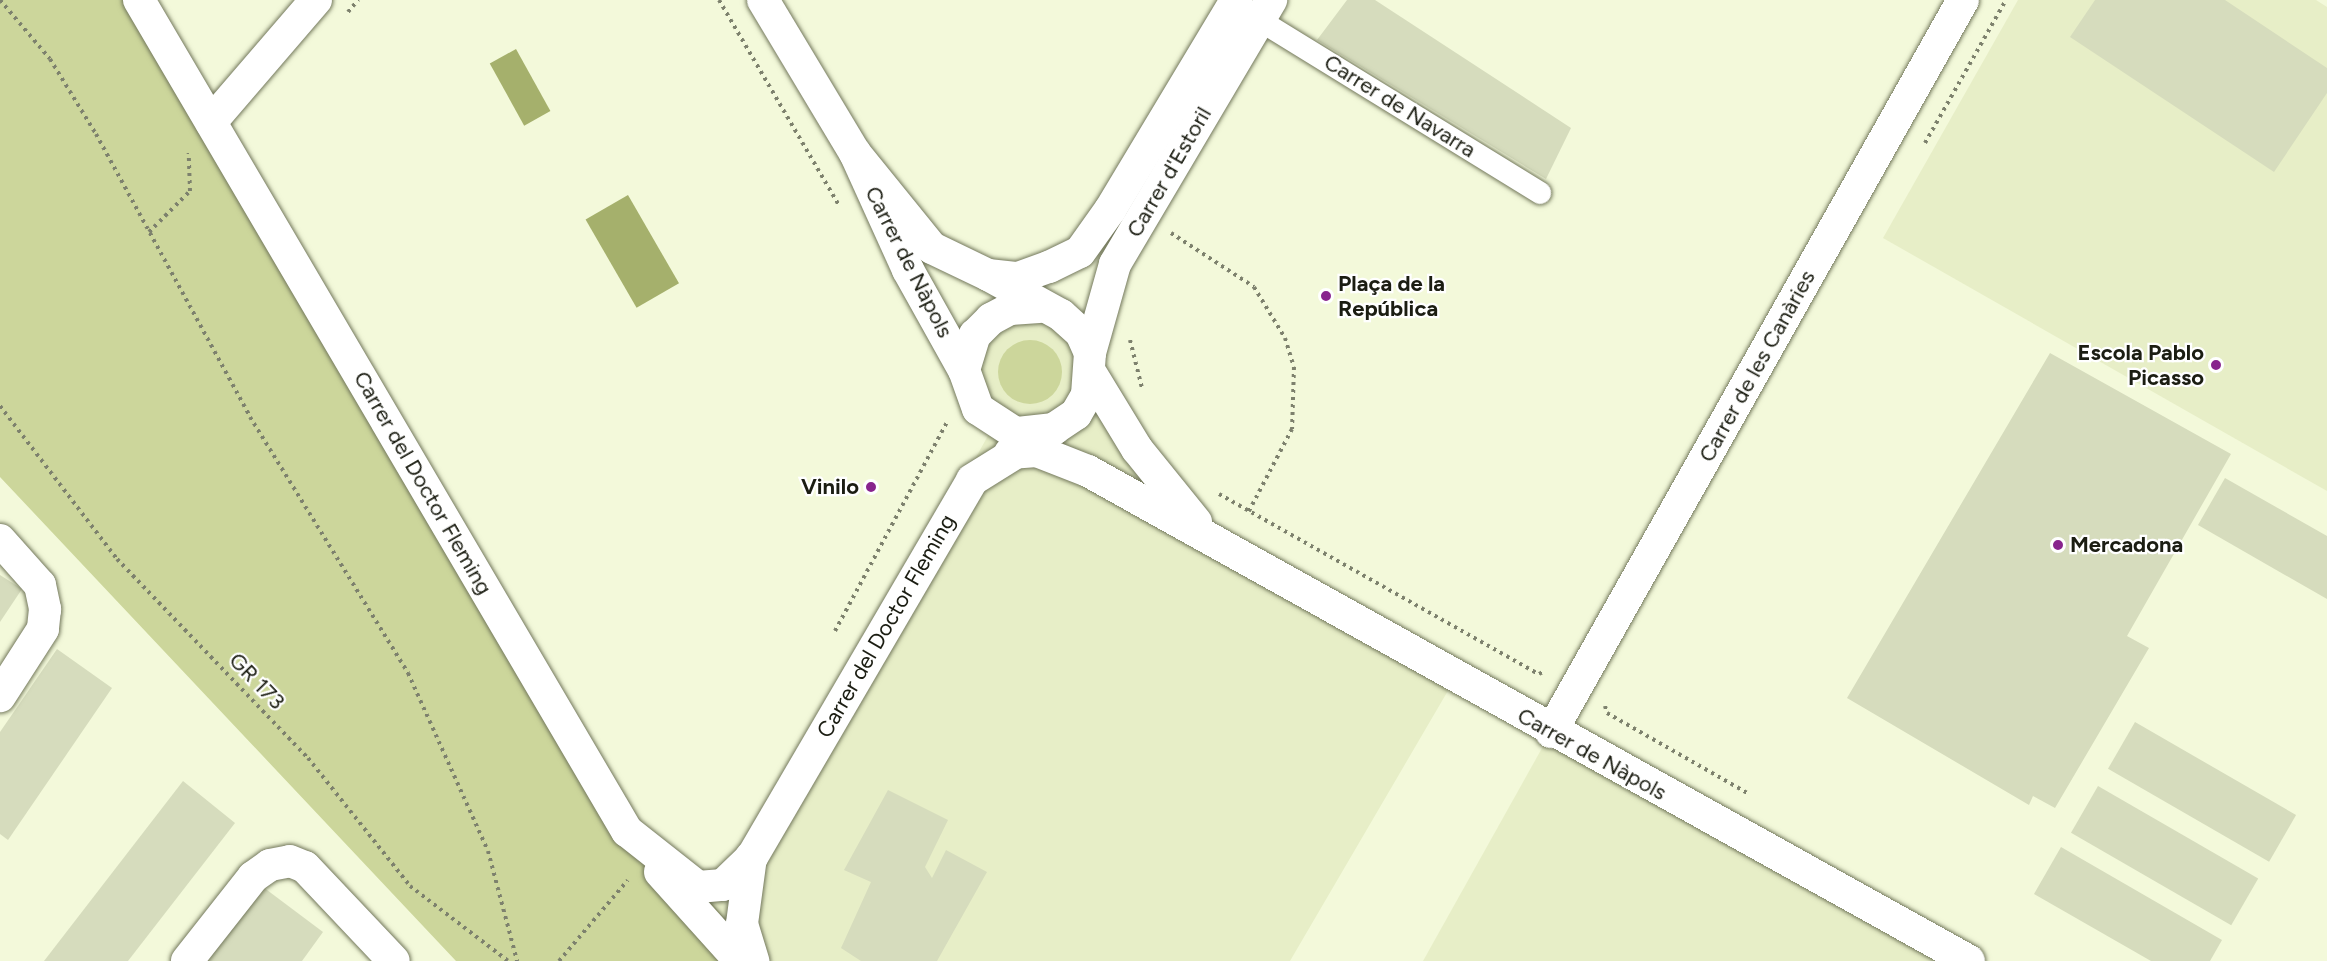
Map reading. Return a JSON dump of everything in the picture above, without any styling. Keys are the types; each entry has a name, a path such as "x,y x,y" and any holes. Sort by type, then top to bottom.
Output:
{"street":[{"name":"Carrer del Doctor Fleming","path":"139,0 627,831 698,887 723,885 752,857 972,480 1010,453 1054,429"},
{"path":"211,122 316,0"},
{"name":"Carrer de Nàpols","path":"763,0 855,153 908,270 964,370"},
{"name":"Carrer de les Canàries","path":"1551,732 1963,0"},
{"name":"Carrer de Navarra","path":"1245,5 1540,193"},
{"name":"Carrer d'Estoril","path":"1015,294 1080,252 1245,5"},
{"name":"Carrer d'Estoril","path":"1091,364 1115,264 1245,5"},
{"name":"Carrer de Nàpols","path":"855,153 933,248 1015,294"},
{"path":"1015,294 1074,327 1091,364 1076,414 1054,429 1016,433 995,425 969,392 964,370 975,335 1015,294"},
{"name":"Carrer de Nàpols","path":"1091,364 1113,415 1172,497 1217,544"},
{"name":"Carrer de Nàpols","path":"1010,453 1055,456 1969,961"},
{"path":"0,540 40,585 45,609 43,629 0,696"},
{"path":"627,831 740,961"},
{"name":"Carrer del Doctor Fleming","path":"752,857 742,924 753,961"},
{"path":"187,961 253,877 270,865 290,861 305,867 394,961"}],"path":[{"path":"0,0 50,59 149,232 250,417 408,673 488,850 517,961"},
{"path":"719,0 844,214"},
{"path":"149,232 190,191 189,146 211,122"},
{"path":"1173,221 1166,233 1254,287 1271,310 1291,357 1296,398 1292,429 1249,511"},
{"path":"1131,331 1144,392"},
{"name":"GR 173","path":"0,406 117,559 308,758 410,886 508,961"},
{"path":"835,631 947,427 946,417"},
{"path":"1213,490 1539,674 1561,664 1598,686 1607,713 1749,794"},
{"path":"559,961 648,857"}],"shaded area":[{"path":"0,0 139,0 627,831 698,887 761,961 456,961 0,477"},
{"name":"Escola Pablo Picasso","path":"2018,0 2316,0 2327,7 2327,491 1883,238"},
{"path":"516,49 550,111 524,126 490,64"},
{"path":"628,195 679,283 637,308 586,220"},
{"path":"1061,315 1172,497 1456,677 1290,961 761,961 698,887 752,857 994,425 969,392 991,319"},
{"path":"1024,340 1036,340 1053,349 1060,360 1062,372 1060,384 1053,395 1036,404 1024,404 1012,399 1003,390 998,378 998,366 1003,354 1012,345"},
{"path":"1551,732 1970,961 1423,961"}],"building":[{"path":"1347,0 1375,0 1571,128 1546,179 1317,40"},
{"path":"2095,0 2225,0 2327,68 2327,93 2274,172 2070,37"},
{"name":"Mercadona","path":"2050,353 2231,454 2127,636 2149,648 2055,808 2033,796 2029,805 1847,698"},
{"path":"2225,478 2327,536 2327,599 2198,525"},
{"path":"0,575 22,589 0,622"},
{"path":"57,649 112,688 8,840 0,834 0,732"},
{"path":"2135,722 2296,815 2269,862 2108,769"},
{"path":"183,781 235,823 128,961 44,961"},
{"path":"2098,786 2258,879 2231,925 2071,833"},
{"path":"888,790 948,820 925,867 932,878 946,850 987,872 937,961 861,961 841,948 871,882 844,870"},
{"path":"2061,847 2222,940 2210,961 2151,961 2034,894"},
{"path":"263,887 323,932 302,961 207,961"}],"place":[{"name":"Plaça de la República","path":"1326,296"},
{"name":"Escola Pablo Picasso","path":"2216,365"},
{"name":"Vinilo","path":"871,487"},
{"name":"Mercadona","path":"2058,545"}]}
